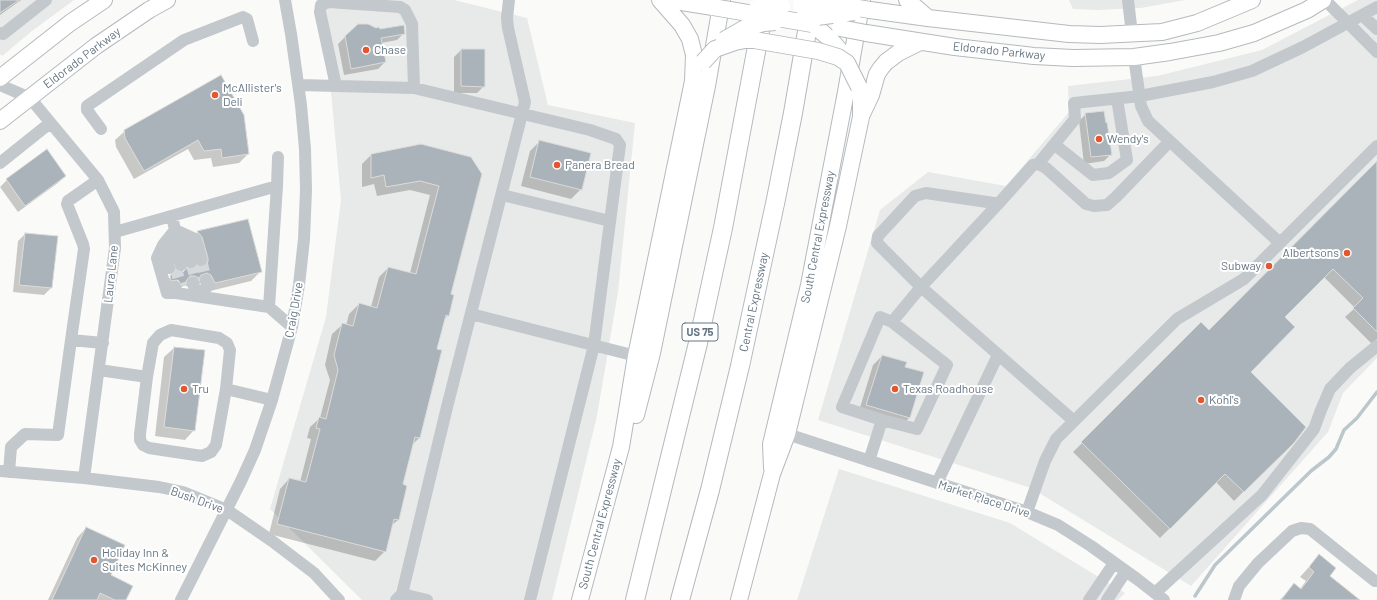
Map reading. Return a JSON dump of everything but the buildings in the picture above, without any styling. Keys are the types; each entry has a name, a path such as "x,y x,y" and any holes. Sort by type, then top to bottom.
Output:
{"highway":[{"name":"US 75","path":"635,600 676,436 720,243 748,96 764,0"},
{"name":"Central Expressway","path":"680,600 719,456 751,317 793,114 804,8"}],"main road":[{"path":"0,78 70,23 104,0"},
{"name":"Eldorado Parkway","path":"0,121 96,46 137,18 167,0"},
{"path":"660,0 682,25 690,39 694,55 693,81"},
{"path":"669,0 757,8 804,8"},
{"path":"907,0 928,18"},
{"path":"1134,57 1135,53 1150,43 1223,25 1245,15 1263,0"},
{"name":"Eldorado Parkway","path":"804,8 840,28 866,33 920,42 1034,56 1072,58 1134,57 1219,43 1254,33 1307,10 1324,0"},
{"name":"Eldorado Parkway","path":"804,8 866,5 928,18 1070,34 1132,34 1162,32 1197,23 1248,1"},
{"name":"South Central Expressway","path":"621,448 632,428 652,352 708,79 718,4"},
{"name":"South Central Expressway","path":"772,474 771,444 809,285 846,92 866,5"},
{"path":"693,81 697,76 703,62 724,41 745,28 764,23 804,8"},
{"path":"804,8 842,53 859,87 861,98 861,117"},
{"path":"1034,56 1057,49 1123,49 1130,45 1132,34"},
{"path":"715,49 735,42 754,40 818,51 838,57 847,63"},
{"path":"861,117 871,95 877,74 881,68 898,53 920,42"},
{"name":"South Central Expressway","path":"580,600 621,448 636,356 693,81"},
{"name":"South Central Expressway","path":"739,600 772,474 787,434 838,226 861,117"}],"street":[{"path":"0,34 3,34 46,0"},
{"name":"Craig Drive","path":"181,600 227,510 255,450 272,400 292,327 299,285 304,239 306,190 299,85 285,0"},
{"path":"427,600 399,597 525,102 507,18 509,0"},
{"path":"1128,0 1132,34"},
{"path":"1324,0 1377,52"},
{"path":"336,86 320,12 321,5 329,2 400,7 405,10 412,24 414,88"},
{"path":"892,322 921,286 1000,203 1033,165 1038,164 1055,145 1075,119 1074,103 1140,96 1213,82 1252,71 1303,47 1376,8"},
{"path":"1362,15 1377,29"},
{"path":"101,129 87,110 87,106 184,40 243,17 247,19 252,41"},
{"path":"1134,57 1141,106 1148,121 1280,243"},
{"path":"0,85 30,98"},
{"path":"299,85 414,88 590,130 616,139 620,145 594,346 530,600"},
{"name":"Laura Lane","path":"30,98 98,180 114,212 115,248 84,478"},
{"path":"1055,145 1093,175 1109,173 1127,160 1118,99"},
{"path":"0,163 50,123"},
{"path":"1038,164 1046,168 1086,204 1094,206 1107,205 1170,141"},
{"path":"1027,512 1045,461 1056,439 1177,319 1244,279 1377,146"},
{"path":"269,307 278,156"},
{"path":"5,471 11,448 25,434 58,435 84,249 67,204 68,201 98,180"},
{"path":"115,232 277,186"},
{"path":"1000,203 926,193 915,196 878,236 877,243 921,286 1074,421"},
{"path":"502,195 610,221"},
{"path":"172,216 175,230 169,247 186,264"},
{"path":"175,230 163,245 157,258 167,293 190,285"},
{"path":"175,230 195,239 186,264"},
{"path":"163,245 186,264"},
{"path":"190,285 198,296 269,307 292,327"},
{"path":"190,285 198,296"},
{"path":"472,314 636,356"},
{"path":"880,317 892,322 947,365 917,429 882,420 842,408 880,317"},
{"path":"171,330 219,338 227,343 230,350 226,389 216,445 211,452 202,456 149,448 143,445 140,440 140,434 147,377 153,343 160,335 171,330"},
{"path":"71,340 102,343"},
{"path":"1159,597 1262,495 1314,429 1330,389 1350,368 1377,346"},
{"path":"937,483 998,355"},
{"path":"99,370 147,377"},
{"path":"226,389 272,400"},
{"path":"869,461 882,420"},
{"name":"Market Place Drive","path":"787,434 1027,512 1058,525 1114,562 1159,597"},
{"name":"Bush Drive","path":"5,471 84,478 159,487 177,491 227,510 272,541 314,573 339,600"},
{"path":"1234,600 1238,586 1258,563 1292,531 1301,528 1310,529 1375,581"},
{"path":"1089,600 1114,562"},
{"path":"1107,600 1126,571"}],"shaded area":[{"path":"0,0 74,0 32,31 2,56 0,54"},
{"path":"318,0 454,0 527,18 548,105 635,123 618,292 597,416 552,600 362,600 270,509 326,317 341,200 331,92"},
{"path":"1069,0 1185,0 1141,8 1097,10 1073,9"},
{"path":"1358,0 1377,0 1377,358 1343,393 1328,432 1191,586 1031,488 818,420 880,210 928,172 1006,186 1069,112 1068,86 1157,76 1262,50"},
{"path":"839,469 1010,523 1125,593 1118,600 797,600"}],"waterway":[{"path":"1195,596 1215,565 1311,471 1329,457 1336,449 1344,430 1357,418 1377,392"}],"tunnel":[{"path":"201,260 206,280"},
{"path":"191,262 197,282"},
{"path":"175,266 181,286"}],"place":[{"name":"Chase","path":"366,50"},
{"name":"McAllister's Deli","path":"215,95"},
{"name":"Wendy's","path":"1099,139"},
{"name":"Panera Bread","path":"557,165"},
{"name":"Albertsons","path":"1347,253"},
{"name":"Subway","path":"1269,266"},
{"name":"Tru","path":"184,389"},
{"name":"Texas Roadhouse","path":"895,389"},
{"name":"Kohl's","path":"1201,400"},
{"name":"Holiday Inn & Suites McKinney","path":"94,560"}]}
